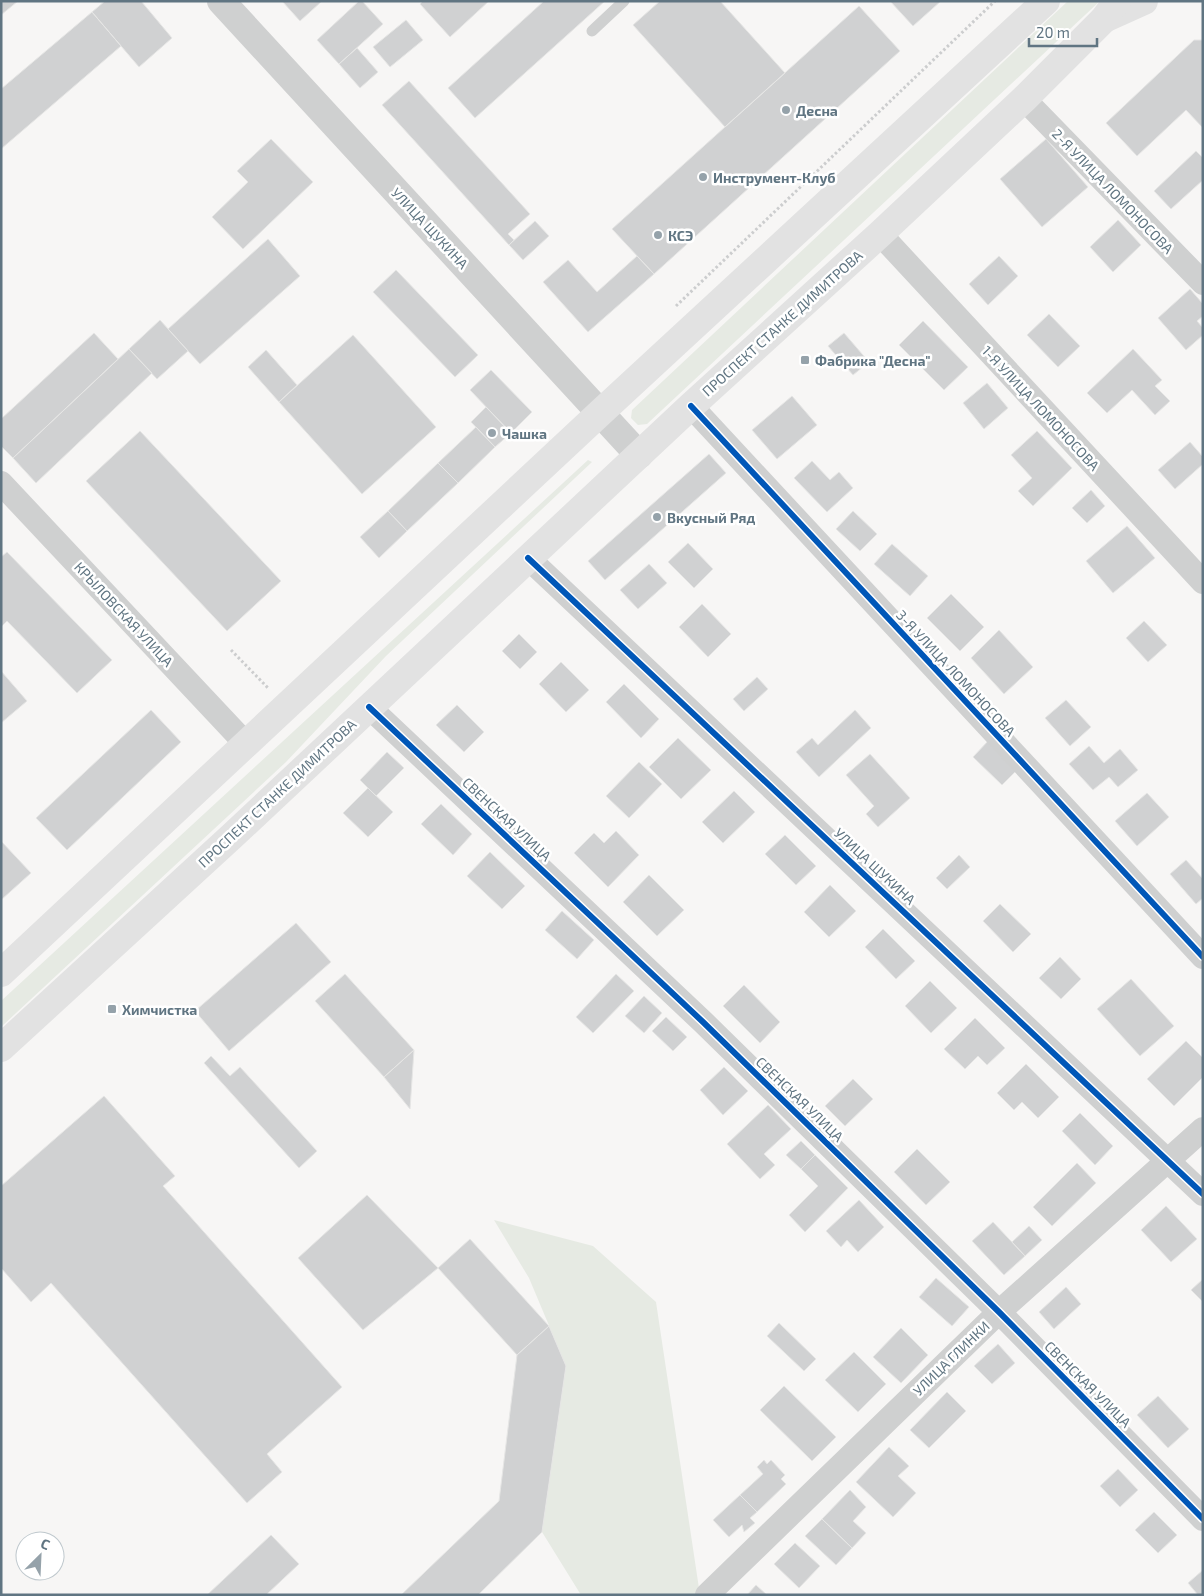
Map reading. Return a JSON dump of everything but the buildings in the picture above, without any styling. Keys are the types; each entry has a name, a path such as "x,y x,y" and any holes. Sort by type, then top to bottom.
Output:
{"main road":[{"path":"1,973 600,413 1046,1"},
{"name":"ПРОСПЕКТ СТАНКЕ ДИМИТРОВА","path":"1,1048 639,455 880,234 1024,99 1110,10 1144,1"}],"street":[{"name":"УЛИЦА ЩУКИНА","path":"221,1 639,455"},
{"name":"2-Я УЛИЦА ЛОМОНОСОВА","path":"1024,99 1203,283"},
{"name":"1-Я УЛИЦА ЛОМОНОСОВА","path":"880,234 1203,582"},
{"name":"3-Я УЛИЦА ЛОМОНОСОВА","path":"692,406 1203,957"},
{"name":"КРЫЛОВСКАЯ УЛИЦА","path":"1,483 247,745"},
{"name":"УЛИЦА ЩУКИНА","path":"528,558 1170,1160 1203,1194"},
{"name":"СВЕНСКАЯ УЛИЦА","path":"369,707 703,1022 999,1312 1203,1519"},
{"name":"УЛИЦА ГЛИНКИ","path":"707,1595 999,1312 1203,1129"}],"lane":[{"path":"592,31 624,1"}],"path":[{"path":"231,650 269,689"}],"shaded area":[{"path":"1068,1 1100,1 647,424 638,425 631,418 632,410"},
{"path":"588,460 592,462 386,656 286,762 1,1027 1,1001"},
{"path":"494,1220 593,1246 656,1302 700,1595 581,1595 542,1532 566,1366 529,1278"}],"cycle path":[{"path":"691,406 1203,957"},
{"path":"528,558 1203,1194"},
{"path":"369,707 703,1022 999,1312 1203,1519"}],"place":[{"name":"Десна","path":"786,110"},
{"name":"Инструмент-Клуб","path":"703,177"},
{"name":"КСЭ","path":"658,235"},
{"name":"Фабрика \"Десна\"","path":"805,360"},
{"name":"Чашка","path":"492,433"},
{"name":"Вкусный Ряд","path":"657,517"},
{"name":"Химчистка","path":"112,1009"}]}
